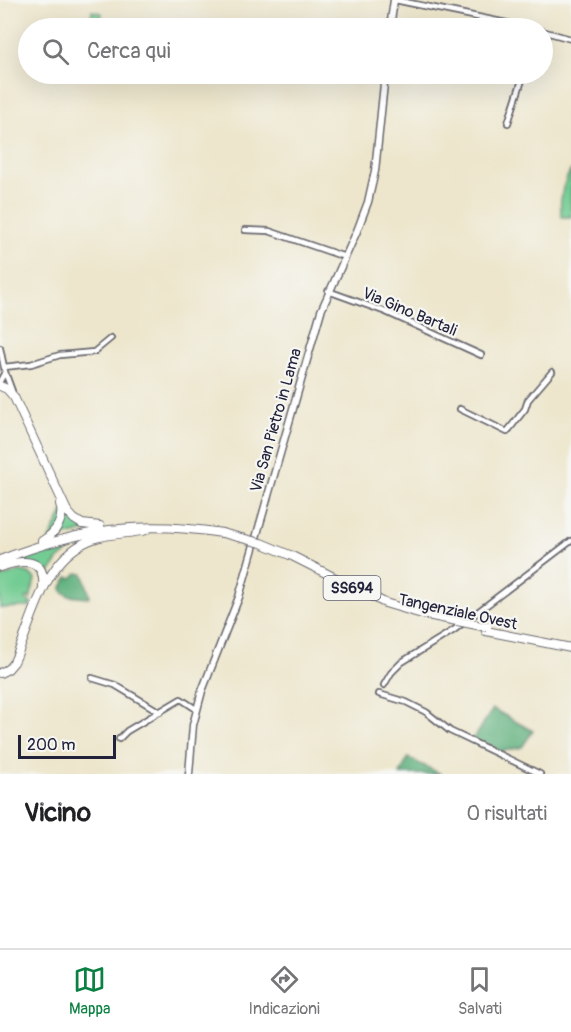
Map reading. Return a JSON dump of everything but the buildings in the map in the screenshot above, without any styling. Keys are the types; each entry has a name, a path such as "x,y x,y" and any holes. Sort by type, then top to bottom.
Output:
{"highway":[{"path":"0,386 10,392 17,403 70,515 81,524 138,526"},
{"path":"1,562 45,540 57,527 62,510 53,483"},
{"name":"Tangenziale Ovest","path":"1,562 79,534 138,526 179,527 222,535 287,558 360,597 391,610 571,646"},
{"path":"0,673 14,662 40,596 56,565 75,547 97,537 146,530"},
{"name":"Tangenziale Ovest","path":"1,562 77,539 108,533 146,530 222,535"},
{"path":"1,562 21,561 36,565 43,578 40,596"}],"main road":[{"path":"392,18 395,0"},
{"name":"Via San Pietro in Lama","path":"189,774 196,710 240,597 314,332 328,291 363,218 372,186 379,143 384,84"}],"street":[{"path":"395,0 482,18"},
{"path":"553,34 571,39"},
{"path":"508,123 521,84"},
{"path":"245,230 269,231 345,257"},
{"name":"Via Gino Bartali","path":"328,291 386,312 481,355"},
{"path":"4,369 60,355 94,352 111,338"},
{"path":"0,348 4,369 17,403"},
{"path":"0,381 4,369"},
{"path":"460,409 507,432 525,409 528,400 552,372"},
{"path":"384,685 391,673 402,662 454,630 571,541"},
{"path":"92,678 115,686 160,712"},
{"path":"379,694 406,702 426,712 450,731 540,774"},
{"path":"119,739 127,731 181,699 196,710"}],"green space":[{"path":"92,11 102,13 101,18 91,18"},
{"path":"571,170 571,217 562,217 562,193"},
{"path":"64,510 95,529 49,540"},
{"path":"80,542 58,560 46,579 24,559 46,551"},
{"path":"20,571 29,573 35,579 30,599 27,597 25,599 32,604 28,607 0,608 0,578"},
{"path":"77,573 84,576 90,597 88,598 69,596 62,591 68,577 72,578"},
{"path":"493,709 533,731 522,747 500,752 485,742 483,745 472,740"},
{"path":"408,758 441,774 400,774"}]}
